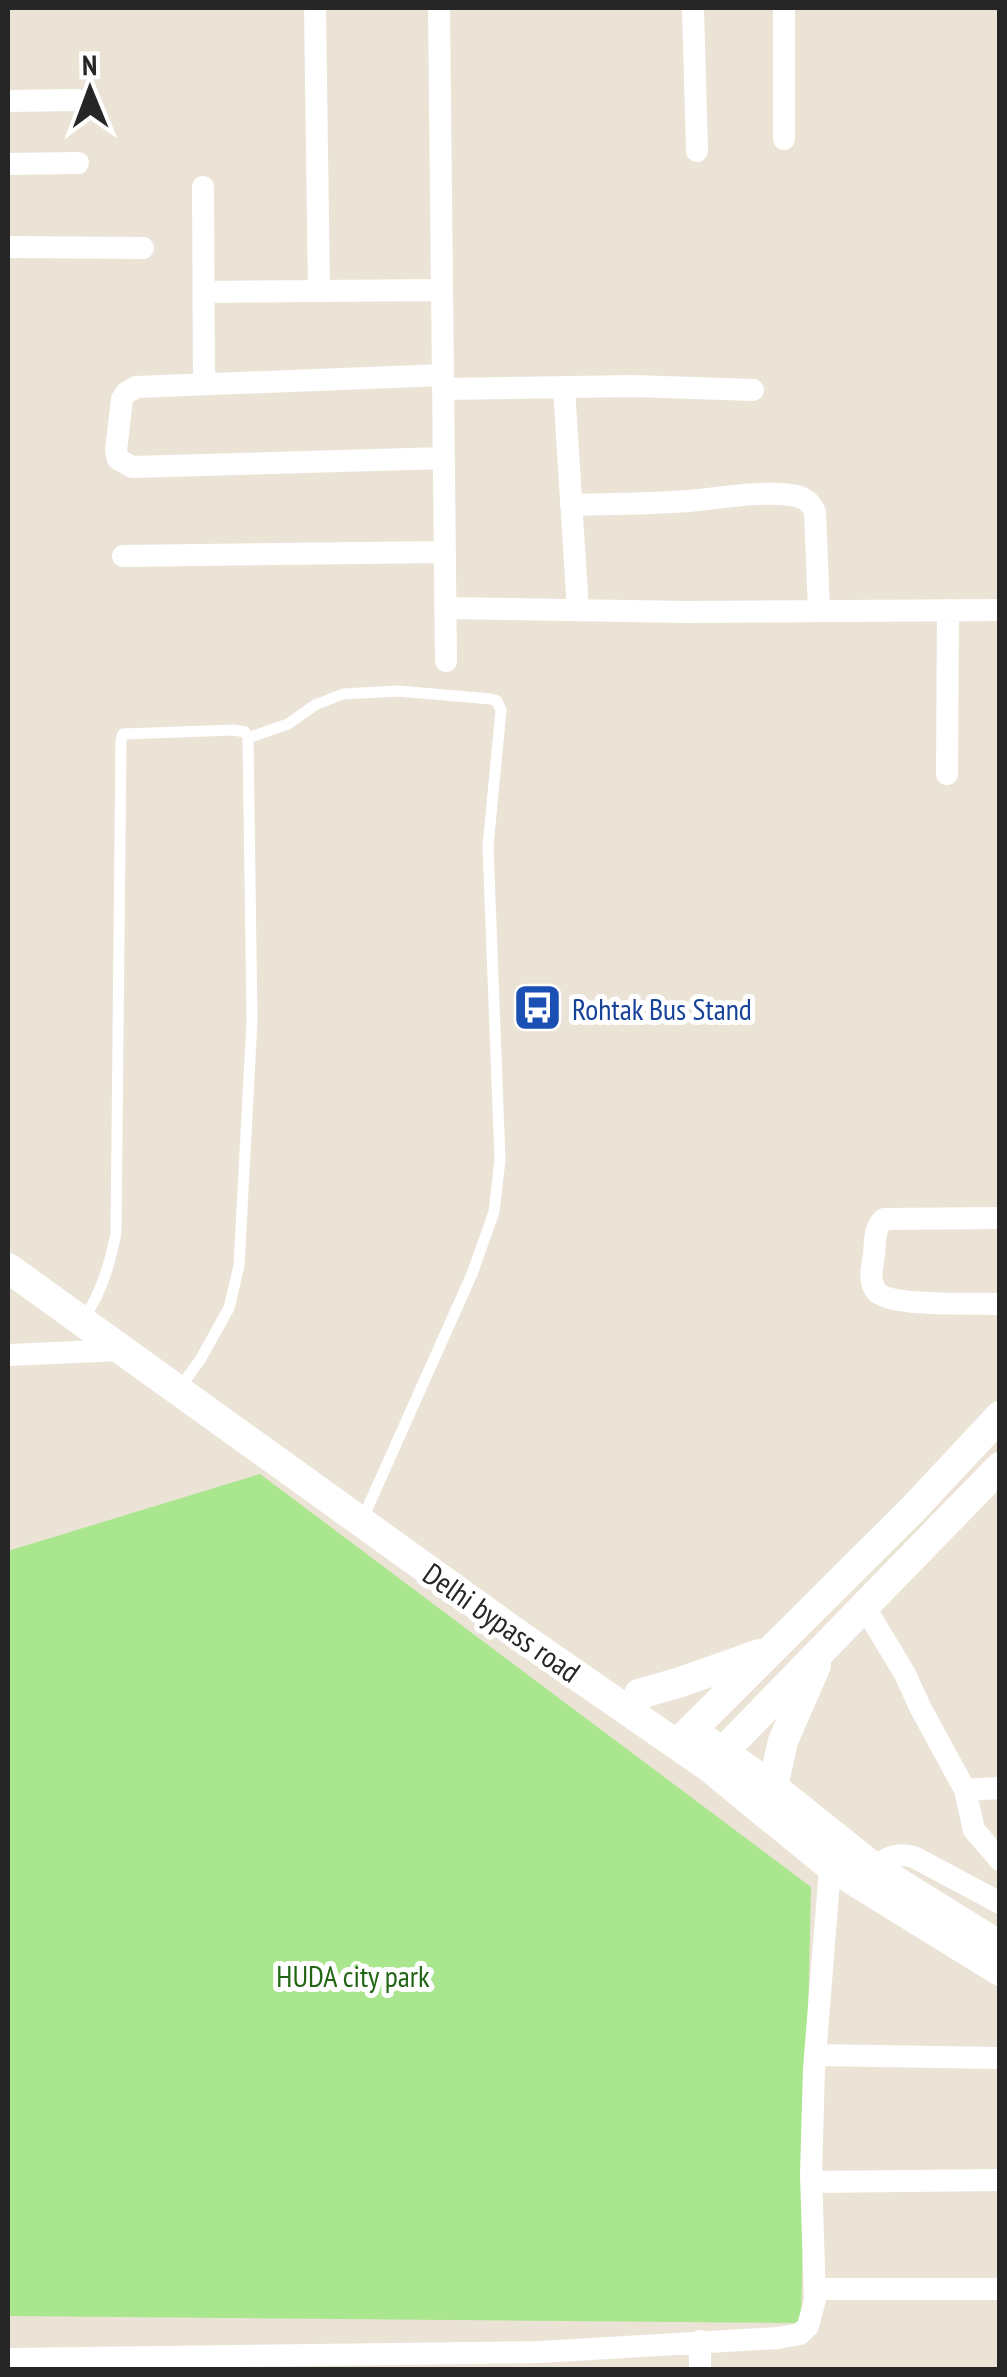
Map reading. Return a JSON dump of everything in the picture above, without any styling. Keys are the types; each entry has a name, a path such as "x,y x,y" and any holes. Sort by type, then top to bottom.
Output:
{"main road":[{"name":"Delhi bypass road","path":"8,1245 122,1350 184,1383"},
{"name":"Delhi bypass road","path":"8,1268 87,1314 684,1737 831,1851 1000,1971"},
{"path":"684,1737 913,1509 1000,1416"},
{"path":"716,1760 1000,1467"},
{"name":"Delhi bypass road","path":"366,1512 639,1694 684,1737"},
{"path":"773,1787 783,1741 823,1649"},
{"path":"639,1694 771,1650"},
{"name":"Delhi bypass road","path":"716,1760 773,1787 831,1851 872,1867 996,1938"}],"street":[{"path":"315,8 319,291"},
{"path":"439,8 446,661"},
{"path":"693,8 697,152"},
{"path":"784,8 784,139"},
{"path":"8,100 77,100"},
{"path":"8,164 78,163"},
{"path":"203,187 204,384"},
{"path":"8,248 143,248"},
{"path":"204,292 442,290"},
{"path":"444,458 132,467 118,459 116,451 120,408 126,392 136,388 443,382 753,390"},
{"path":"564,388 578,610"},
{"path":"571,505 791,494 804,498 815,512 819,611"},
{"path":"123,556 444,552"},
{"path":"445,608 686,612 1000,610"},
{"path":"947,774 948,610"},
{"path":"1000,1218 884,1219 876,1228 871,1278 879,1295 900,1302 1000,1304"},
{"path":"8,1355 122,1350"},
{"path":"864,1606 905,1674 965,1790 974,1830 1000,1860"},
{"path":"965,1790 1000,1788"},
{"path":"8,2359 82,2363 541,2361 700,2341 800,2334 811,2318 815,2290 815,2055 831,1851"},
{"path":"872,1867 895,1854 904,1854 1000,1904"},
{"path":"815,2055 1000,2058"},
{"path":"812,2182 1000,2180"},
{"path":"815,2290 1000,2288"},
{"path":"700,2341 700,2370"}],"lane":[{"path":"248,738 288,724 343,694 398,691 491,699 497,701 500,710 488,846 500,1160 494,1212 465,1292 366,1512"},
{"path":"87,1314 110,1263 116,1233 121,740 123,734 245,732 252,1022 239,1266 229,1308 184,1383"}],"green space":[{"name":"HUDA city park","path":"260,1474 811,1887 801,2323 8,2316 8,1551"}],"place":[{"name":"Rohtak Bus Stand","path":"537,1008"}]}
